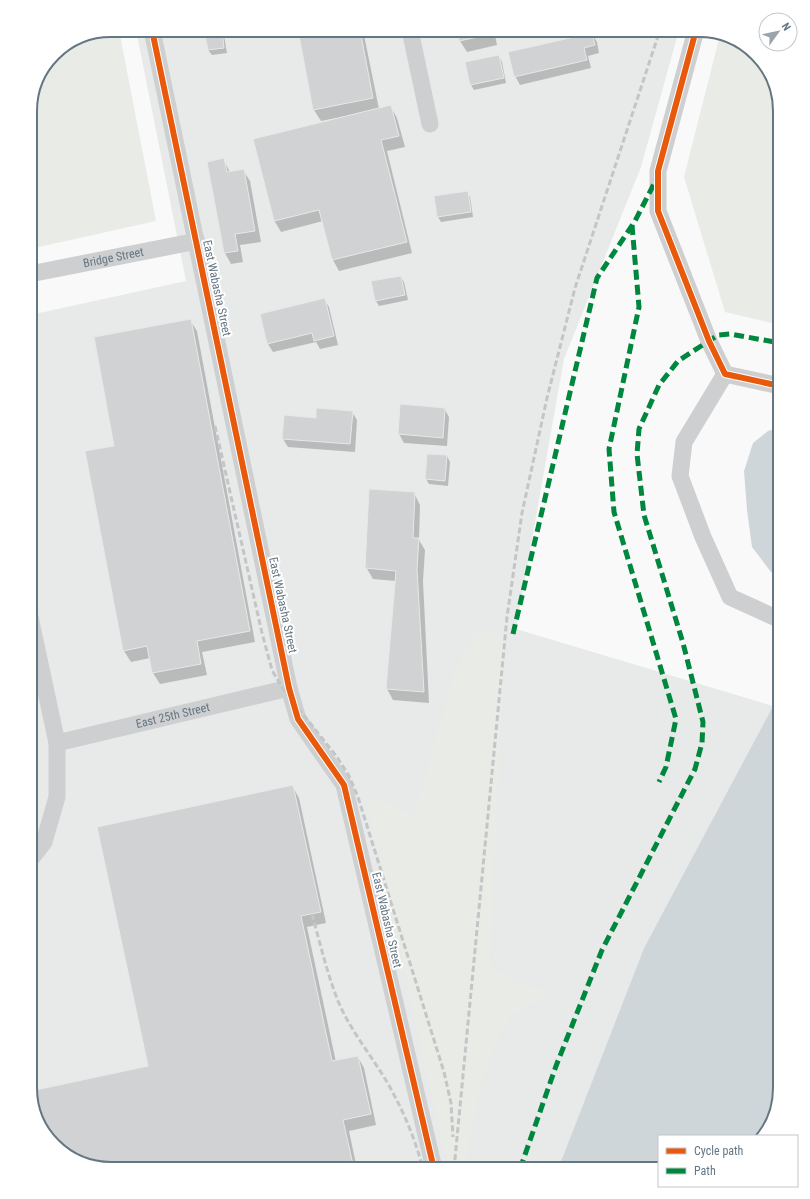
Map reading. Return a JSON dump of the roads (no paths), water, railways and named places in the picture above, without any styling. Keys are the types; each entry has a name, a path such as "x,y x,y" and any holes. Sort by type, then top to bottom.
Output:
{"street":[{"name":"East Wabasha Street","path":"153,37 289,688 298,719 344,785 432,1162"},
{"path":"411,37 430,124"},
{"path":"694,37 658,171 658,211 709,341 725,374"},
{"name":"Bridge Street","path":"37,273 196,241"},
{"path":"725,374 773,384"},
{"path":"725,374 684,442 680,476 703,537 730,597 773,617"},
{"path":"37,651 56,743 57,797 44,842 37,851"},
{"name":"East 25th Street","path":"56,743 289,688"}],"railway":[{"path":"455,1162 507,617 522,513 547,398 575,288 658,37"},
{"path":"215,426 262,633 272,670 283,689 337,757 349,776 358,797 444,1072 451,1103 453,1137"},
{"path":"312,914 327,969 338,1001 348,1022 387,1082 398,1103 408,1124 421,1162"}]}
